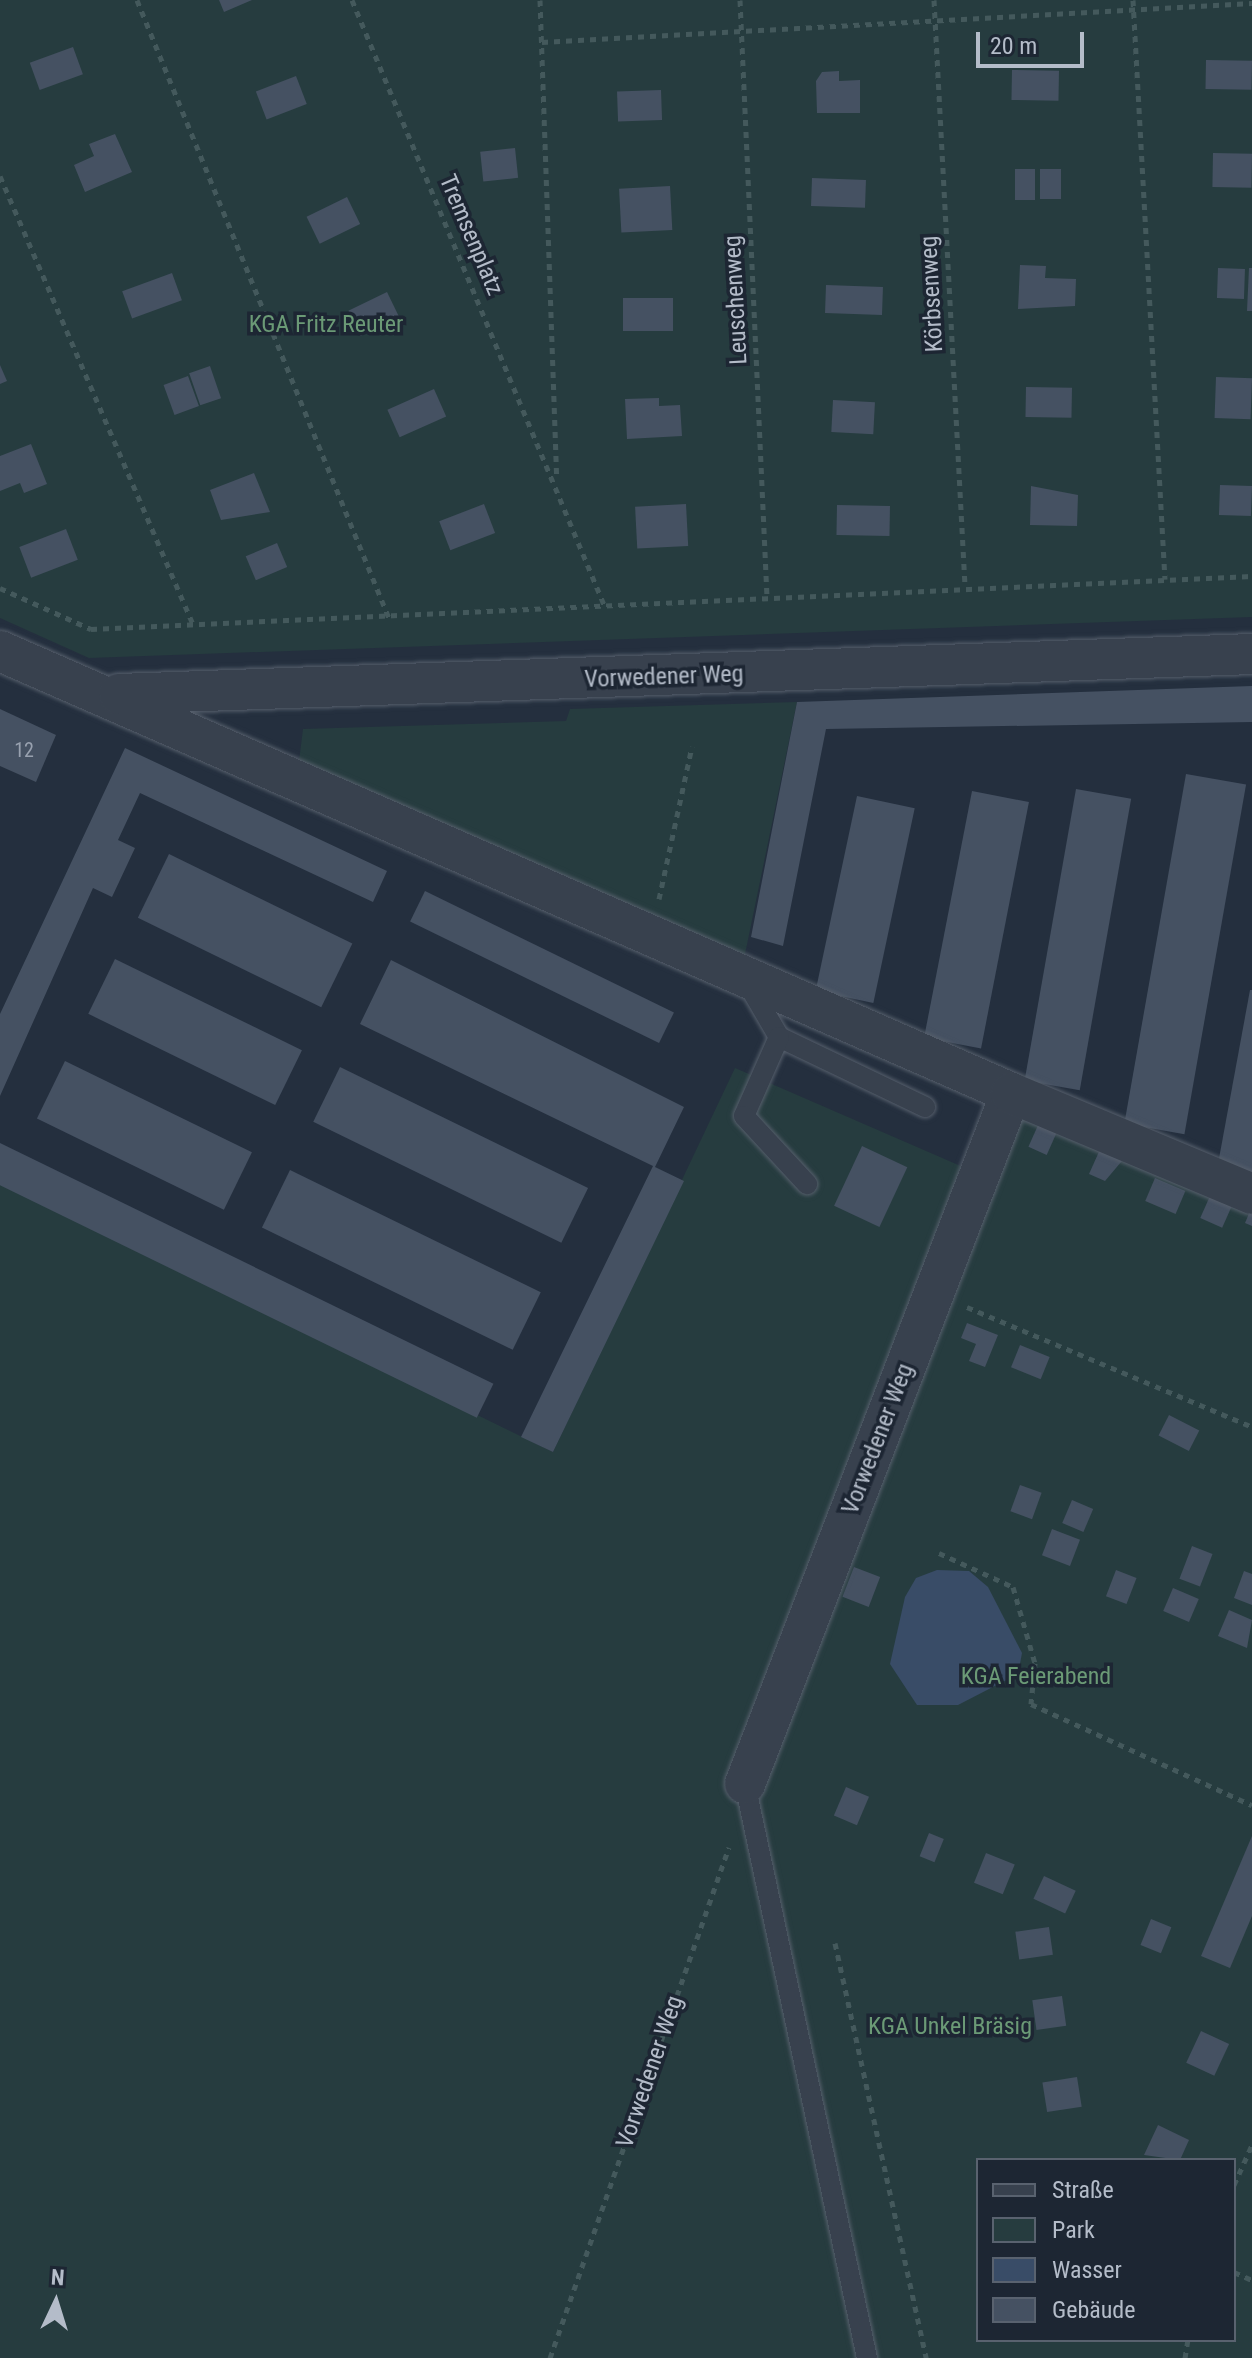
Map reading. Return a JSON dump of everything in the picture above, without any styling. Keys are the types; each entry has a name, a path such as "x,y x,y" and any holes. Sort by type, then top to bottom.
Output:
{"street":[{"name":"Vorwedener Weg","path":"0,651 652,931 1011,1093 1252,1194"},
{"name":"Vorwedener Weg","path":"77,684 138,696 1252,654"},
{"name":"Vorwedener Weg","path":"745,1784 1011,1093"}],"lane":[{"path":"741,971 779,1037 925,1107"},
{"path":"779,1037 744,1116 807,1184"},
{"path":"745,1784 867,2358"}],"path":[{"path":"137,0 389,618"},
{"name":"Tremsenplatz","path":"352,0 557,484 605,607"},
{"name":"Tremsenplatz","path":"540,0 557,484"},
{"name":"Leuschenweg","path":"740,0 767,597"},
{"name":"Körbsenweg","path":"934,0 965,586"},
{"path":"542,42 1133,4 1252,3"},
{"path":"1133,4 1165,579"},
{"path":"0,176 193,625"},
{"path":"0,588 91,629 389,618 965,586 1252,576"},
{"path":"652,931 692,747"},
{"path":"962,1305 1252,1427"},
{"path":"939,1553 1013,1587 1035,1663 1031,1704 1252,1805"},
{"name":"Vorwedener Weg","path":"550,2358 745,1784"},
{"path":"835,1943 926,2358"},
{"path":"1236,2181 1252,2145"}],"green space":[{"name":"KGA Fritz Reuter","path":"0,0 1252,0 1252,617 89,658 0,618"},
{"path":"797,702 744,959 299,761 303,729 566,721 570,709"},
{"path":"735,1068 963,1167 988,1098 1252,1207 1252,2358 0,2358 0,1181 553,1452"}],"water":[{"path":"937,1570 969,1571 988,1587 1022,1653 1018,1674 958,1705 917,1705 890,1664 905,1597 916,1578"}],"building":[{"path":"219,0 252,0 224,12"},
{"path":"73,47 83,74 40,90 30,63"},
{"path":"1206,60 1252,61 1251,90 1205,89"},
{"path":"1012,70 1059,71 1058,101 1011,100"},
{"path":"839,71 839,81 860,80 860,113 817,113 816,81 822,72"},
{"path":"296,76 307,104 267,119 256,91"},
{"path":"661,90 662,120 618,122 617,92"},
{"path":"115,134 132,172 85,192 74,165 94,156 89,144"},
{"path":"515,148 518,178 483,181 480,152"},
{"path":"1213,153 1252,154 1251,188 1212,187"},
{"path":"1015,169 1035,169 1035,200 1015,200"},
{"path":"1040,169 1061,169 1061,199 1040,199"},
{"path":"812,178 866,180 865,208 811,206"},
{"path":"670,186 672,230 621,233 619,189"},
{"path":"347,197 360,224 320,244 307,217"},
{"path":"1020,265 1046,266 1045,278 1076,279 1075,306 1018,309"},
{"path":"1218,268 1245,269 1244,299 1217,298"},
{"path":"1249,268 1252,268 1252,311 1247,311"},
{"path":"172,273 182,300 132,318 122,291"},
{"path":"826,285 883,287 882,315 825,313"},
{"path":"387,292 399,317 361,336 348,311"},
{"path":"623,298 673,298 673,331 623,331"},
{"path":"0,365 7,381 0,384"},
{"path":"210,366 221,398 200,405 189,373"},
{"path":"188,376 199,406 175,415 164,385"},
{"path":"1216,377 1252,378 1251,419 1215,418"},
{"path":"1026,387 1072,388 1071,418 1025,417"},
{"path":"434,389 446,416 400,437 387,410"},
{"path":"659,398 659,406 680,405 682,436 627,439 625,399"},
{"path":"833,400 875,402 873,434 831,432"},
{"path":"31,444 47,484 24,493 20,483 0,491 0,456"},
{"path":"254,473 270,512 221,520 210,490"},
{"path":"1220,485 1252,486 1251,516 1219,515"},
{"path":"1031,486 1078,495 1077,526 1030,525"},
{"path":"484,504 495,533 450,550 439,521"},
{"path":"686,504 688,546 637,549 635,507"},
{"path":"837,505 890,506 889,536 836,535"},
{"path":"66,529 78,560 31,578 19,547"},
{"path":"277,543 287,567 256,580 246,556"},
{"path":"1252,686 1252,722 826,729 783,946 751,937 797,702"},
{"path":"0,709 56,735 36,782 0,766"},
{"path":"125,748 387,871 373,902 140,793 118,840 135,848 112,897 93,888 0,1096 0,1014"},
{"path":"1186,774 1246,785 1184,1134 1124,1124"},
{"path":"1076,789 1131,799 1080,1090 1025,1081"},
{"path":"972,791 1029,802 981,1048 924,1037"},
{"path":"857,796 915,808 873,1003 816,991"},
{"path":"169,854 352,943 321,1007 138,918"},
{"path":"425,891 674,1012 659,1043 410,922"},
{"path":"115,959 302,1050 275,1105 88,1014"},
{"path":"391,960 684,1107 655,1167 684,1181 553,1452 521,1437 653,1166 360,1024"},
{"path":"1252,990 1252,1179 1218,1164"},
{"path":"65,1061 252,1152 224,1210 37,1119"},
{"path":"340,1067 588,1188 561,1243 313,1122"},
{"path":"1039,1123 1057,1131 1047,1155 1028,1147"},
{"path":"0,1143 493,1384 477,1418 0,1185"},
{"path":"1102,1145 1127,1155 1105,1181 1089,1174"},
{"path":"862,1146 907,1167 879,1227 834,1206"},
{"path":"290,1170 541,1292 513,1350 262,1228"},
{"path":"1155,1178 1185,1191 1176,1214 1145,1201"},
{"path":"1210,1196 1232,1206 1222,1228 1200,1218"},
{"path":"1252,1212 1252,1226 1245,1223"},
{"path":"967,1323 998,1335 985,1367 969,1361 976,1344 961,1338"},
{"path":"1020,1345 1050,1357 1041,1379 1011,1367"},
{"path":"1169,1415 1199,1430 1189,1451 1159,1435"},
{"path":"1020,1485 1042,1493 1032,1519 1010,1511"},
{"path":"1072,1500 1093,1509 1083,1532 1062,1523"},
{"path":"1052,1529 1080,1540 1070,1566 1042,1555"},
{"path":"1192,1546 1213,1554 1200,1587 1179,1579"},
{"path":"854,1567 880,1577 869,1607 843,1597"},
{"path":"1116,1570 1137,1578 1127,1604 1106,1596"},
{"path":"1244,1571 1252,1574 1252,1605 1234,1598"},
{"path":"1173,1588 1199,1599 1189,1622 1163,1611"},
{"path":"1229,1610 1252,1620 1247,1648 1218,1636"},
{"path":"846,1787 869,1797 857,1825 834,1816"},
{"path":"929,1833 944,1839 934,1862 920,1856"},
{"path":"1252,1836 1252,1916 1230,1968 1201,1956"},
{"path":"986,1853 1015,1865 1003,1894 974,1883"},
{"path":"1044,1876 1076,1891 1065,1913 1033,1899"},
{"path":"1151,1919 1171,1927 1161,1953 1141,1945"},
{"path":"1049,1927 1053,1955 1019,1959 1015,1932"},
{"path":"1062,1996 1066,2026 1036,2030 1032,2000"},
{"path":"1201,2031 1229,2044 1214,2076 1186,2063"},
{"path":"1077,2077 1082,2107 1047,2112 1042,2082"},
{"path":"1158,2125 1189,2140 1181,2158 1144,2155"}],"park label":[{"name":"KGA Feierabend","path":"1036,1677"},
{"name":"KGA Unkel Bräsig","path":"950,2027"}]}
